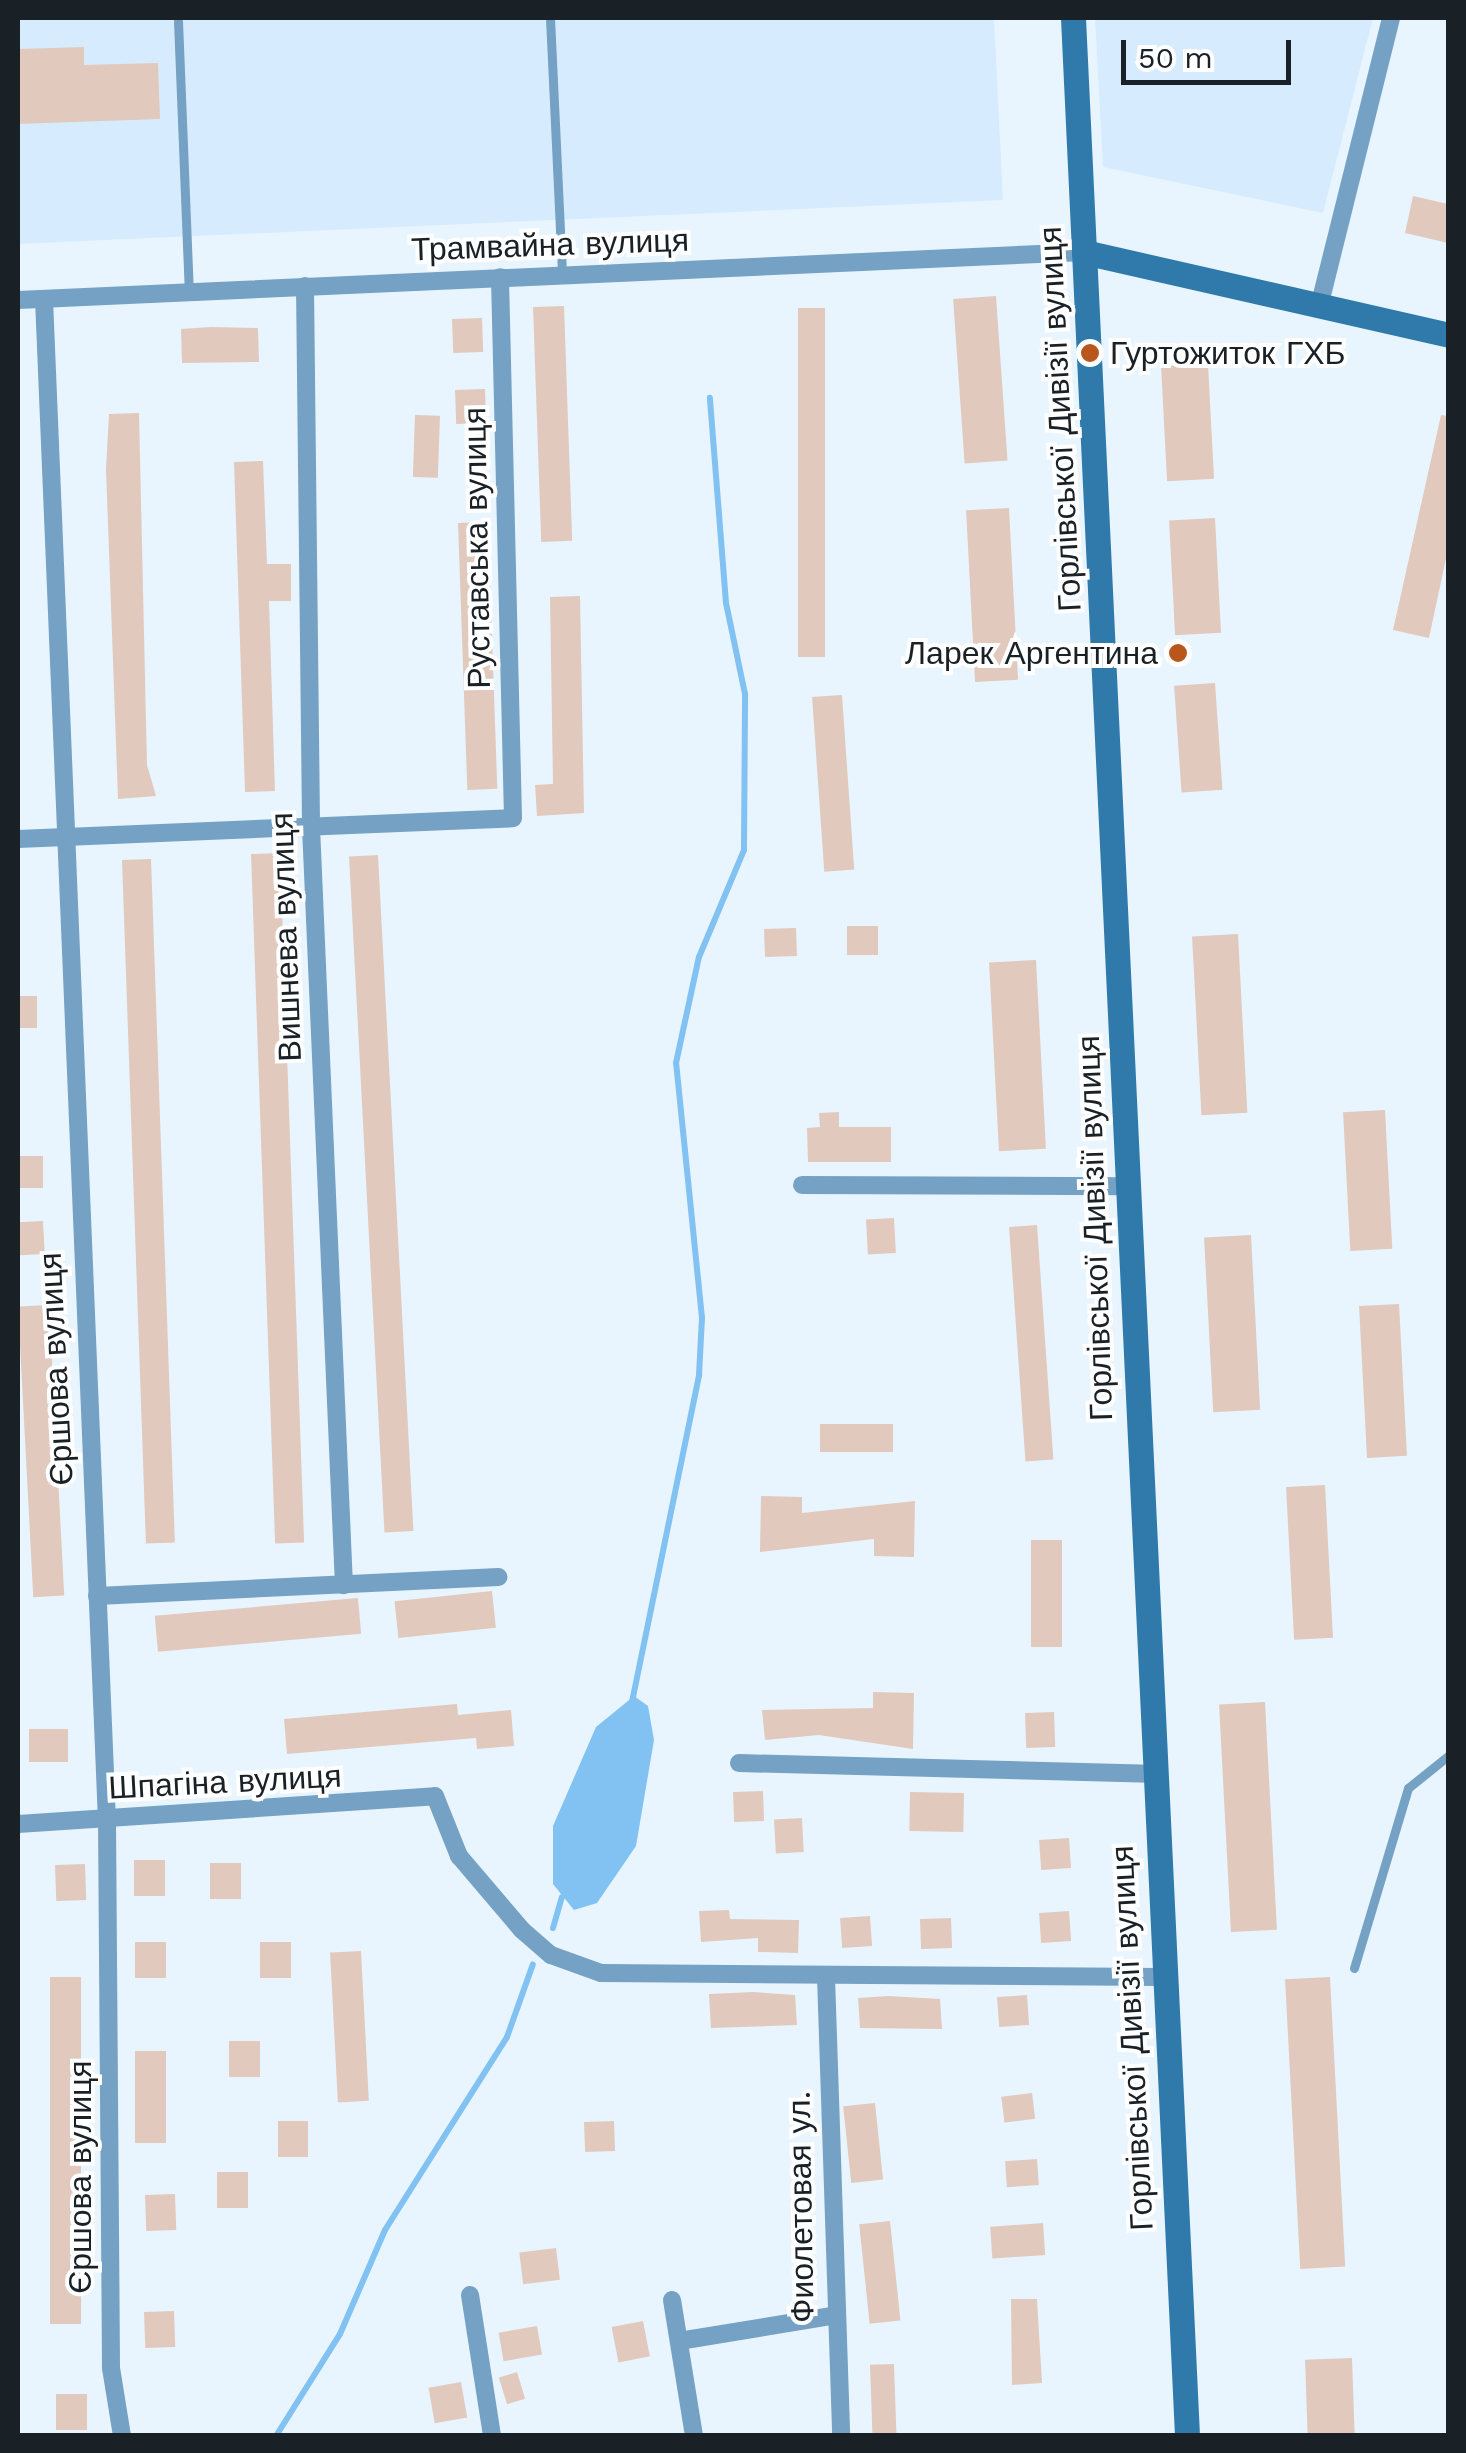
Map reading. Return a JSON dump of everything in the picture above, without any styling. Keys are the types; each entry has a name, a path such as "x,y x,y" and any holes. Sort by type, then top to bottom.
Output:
{"main road":[{"name":"Горлівської Дивізії вулиця","path":"1073,18 1150,1774 1187,2436"},
{"path":"1084,252 1448,335"}],"street":[{"path":"1320,303 1391,18"},
{"name":"Трамвайна вулиця","path":"18,300 1084,252"},
{"name":"Руставська вулиця","path":"311,827 513,818 500,277"},
{"name":"Вишнева вулиця","path":"305,286 311,827 344,1585"},
{"name":"Єршова вулиця","path":"44,299 62,837 107,1820 111,2368 122,2436"},
{"path":"18,838 311,827"},
{"path":"802,1185 1126,1186"},
{"path":"97,1596 498,1578"},
{"path":"739,1763 1150,1774"},
{"name":"Шпагіна вулиця","path":"18,1824 436,1796 460,1856 522,1930 552,1955 602,1973 826,1977"},
{"path":"826,1977 1160,1977"},
{"name":"Фиолетовая ул.","path":"826,1977 832,2316 841,2436"},
{"path":"470,2295 492,2436"},
{"path":"672,2300 694,2436"},
{"path":"679,2341 832,2316"}],"lane":[{"path":"550,18 562,274"},
{"path":"178,22 189,291"},
{"path":"1354,1968 1408,1788 1448,1756"}],"shaded area":[{"path":"18,18 994,18 1003,200 18,244"},
{"path":"1095,18 1373,18 1323,213 1103,167"}],"water":[{"path":"634,1696 648,1706 654,1740 636,1846 597,1903 574,1910 553,1884 553,1826 596,1727"}],"building":[{"path":"84,47 84,65 158,63 160,119 18,124 18,49"},
{"path":"1413,196 1448,204 1448,243 1405,233"},
{"path":"996,296 1008,461 965,464 953,299"},
{"path":"564,306 572,541 541,542 533,307"},
{"path":"798,308 825,308 825,657 798,657"},
{"path":"482,318 483,352 453,353 452,319"},
{"path":"258,328 259,362 182,363 181,329"},
{"path":"1208,364 1214,479 1167,481 1161,366"},
{"path":"485,389 486,423 456,424 455,390"},
{"path":"139,413 147,765 156,796 118,799 106,469 109,414"},
{"path":"415,415 440,416 438,478 413,477"},
{"path":"1441,415 1448,416 1448,549 1429,638 1393,630"},
{"path":"263,461 267,564 291,564 291,601 269,601 275,791 245,792 234,462"},
{"path":"1009,508 1018,680 975,682 966,510"},
{"path":"1215,518 1221,633 1175,635 1169,520"},
{"path":"488,522 497,789 467,790 458,523"},
{"path":"580,596 584,813 537,816 535,785 553,784 550,597"},
{"path":"1215,683 1222,790 1182,793 1174,686"},
{"path":"842,695 854,870 824,872 812,697"},
{"path":"280,853 304,1543 275,1544 251,854"},
{"path":"378,855 413,1531 384,1533 349,857"},
{"path":"151,859 175,1543 146,1544 122,860"},
{"path":"847,926 878,926 878,955 847,955"},
{"path":"796,928 797,956 765,957 764,929"},
{"path":"1238,934 1247,1113 1201,1115 1192,936"},
{"path":"1036,960 1046,1149 999,1151 989,962"},
{"path":"18,996 37,996 37,1028 18,1028"},
{"path":"1385,1110 1392,1249 1350,1251 1343,1112"},
{"path":"839,1112 839,1127 891,1127 891,1162 808,1162 807,1128 820,1127 819,1113"},
{"path":"18,1156 43,1156 43,1188 18,1188"},
{"path":"894,1218 896,1253 868,1254 866,1219"},
{"path":"43,1221 45,1254 20,1255 18,1222"},
{"path":"1037,1225 1053,1459 1025,1461 1009,1227"},
{"path":"1251,1235 1260,1410 1213,1412 1204,1237"},
{"path":"1399,1304 1407,1456 1367,1458 1359,1306"},
{"path":"49,1305 64,1596 33,1597 18,1307"},
{"path":"820,1424 893,1424 893,1452 820,1452"},
{"path":"1325,1485 1333,1638 1294,1640 1286,1487"},
{"path":"761,1496 802,1497 802,1513 915,1501 914,1557 874,1556 874,1539 760,1552"},
{"path":"1031,1540 1062,1540 1062,1647 1031,1647"},
{"path":"492,1591 496,1628 398,1638 395,1601"},
{"path":"358,1598 361,1634 158,1652 155,1616"},
{"path":"873,1692 914,1693 913,1749 819,1735 765,1740 762,1710 873,1708"},
{"path":"1265,1702 1277,1930 1231,1932 1219,1704"},
{"path":"457,1704 458,1715 511,1710 514,1746 477,1749 476,1738 287,1754 284,1719"},
{"path":"1054,1712 1055,1747 1026,1748 1025,1713"},
{"path":"29,1729 68,1729 68,1762 29,1762"},
{"path":"763,1791 764,1821 734,1822 733,1792"},
{"path":"910,1792 964,1793 963,1832 909,1831"},
{"path":"802,1818 804,1852 776,1853 774,1819"},
{"path":"1069,1838 1071,1868 1041,1870 1039,1840"},
{"path":"134,1860 165,1860 165,1896 134,1896"},
{"path":"210,1863 241,1863 241,1899 210,1899"},
{"path":"85,1864 86,1900 56,1901 55,1865"},
{"path":"729,1910 730,1919 799,1920 798,1953 758,1952 758,1938 701,1942 699,1911"},
{"path":"1069,1911 1071,1941 1041,1943 1039,1913"},
{"path":"870,1916 872,1946 842,1948 840,1918"},
{"path":"951,1918 952,1948 921,1949 920,1919"},
{"path":"135,1942 166,1942 166,1978 135,1978"},
{"path":"260,1942 291,1942 291,1978 260,1978"},
{"path":"361,1951 369,2101 338,2102 330,1953"},
{"path":"50,1977 81,1977 81,2324 50,2324"},
{"path":"1330,1977 1345,2267 1300,2269 1285,1979"},
{"path":"709,1994 795,1995 797,2025 711,2028"},
{"path":"1027,1995 1029,2025 999,2027 997,1997"},
{"path":"858,1998 940,1999 942,2029 860,2028"},
{"path":"229,2041 260,2041 260,2077 229,2077"},
{"path":"135,2051 166,2051 166,2143 135,2143"},
{"path":"1032,2093 1035,2119 1004,2123 1001,2097"},
{"path":"875,2103 883,2180 851,2183 843,2106"},
{"path":"278,2121 308,2121 308,2157 278,2157"},
{"path":"614,2121 615,2151 585,2152 584,2122"},
{"path":"1037,2159 1039,2185 1007,2187 1005,2161"},
{"path":"217,2172 248,2172 248,2208 217,2208"},
{"path":"175,2194 176,2230 146,2231 145,2195"},
{"path":"890,2221 900,2320 870,2324 859,2224"},
{"path":"1043,2223 1045,2255 992,2259 990,2227"},
{"path":"556,2248 560,2280 523,2284 519,2253"},
{"path":"1011,2299 1037,2299 1042,2383 1012,2385"},
{"path":"174,2311 175,2347 145,2348 144,2312"},
{"path":"643,2321 650,2356 618,2362 612,2327"},
{"path":"537,2326 542,2355 504,2361 499,2333"},
{"path":"1352,2358 1355,2436 1308,2436 1305,2360"},
{"path":"894,2364 897,2436 872,2436 870,2365"},
{"path":"517,2372 525,2399 507,2404 499,2378"},
{"path":"461,2382 467,2417 435,2423 429,2388"},
{"path":"56,2394 87,2394 87,2430 56,2430"}],"waterway":[{"path":"632,1702 699,1375 702,1318 676,1063 699,957 744,850 745,694 726,603 710,398"},
{"path":"553,1928 562,1897"},
{"path":"276,2436 340,2334 385,2230 507,2037 533,1964"}],"place":[{"name":"Гуртожиток ГХБ","path":"1090,353"},
{"name":"Ларек Аргентина","path":"1178,653"}]}
